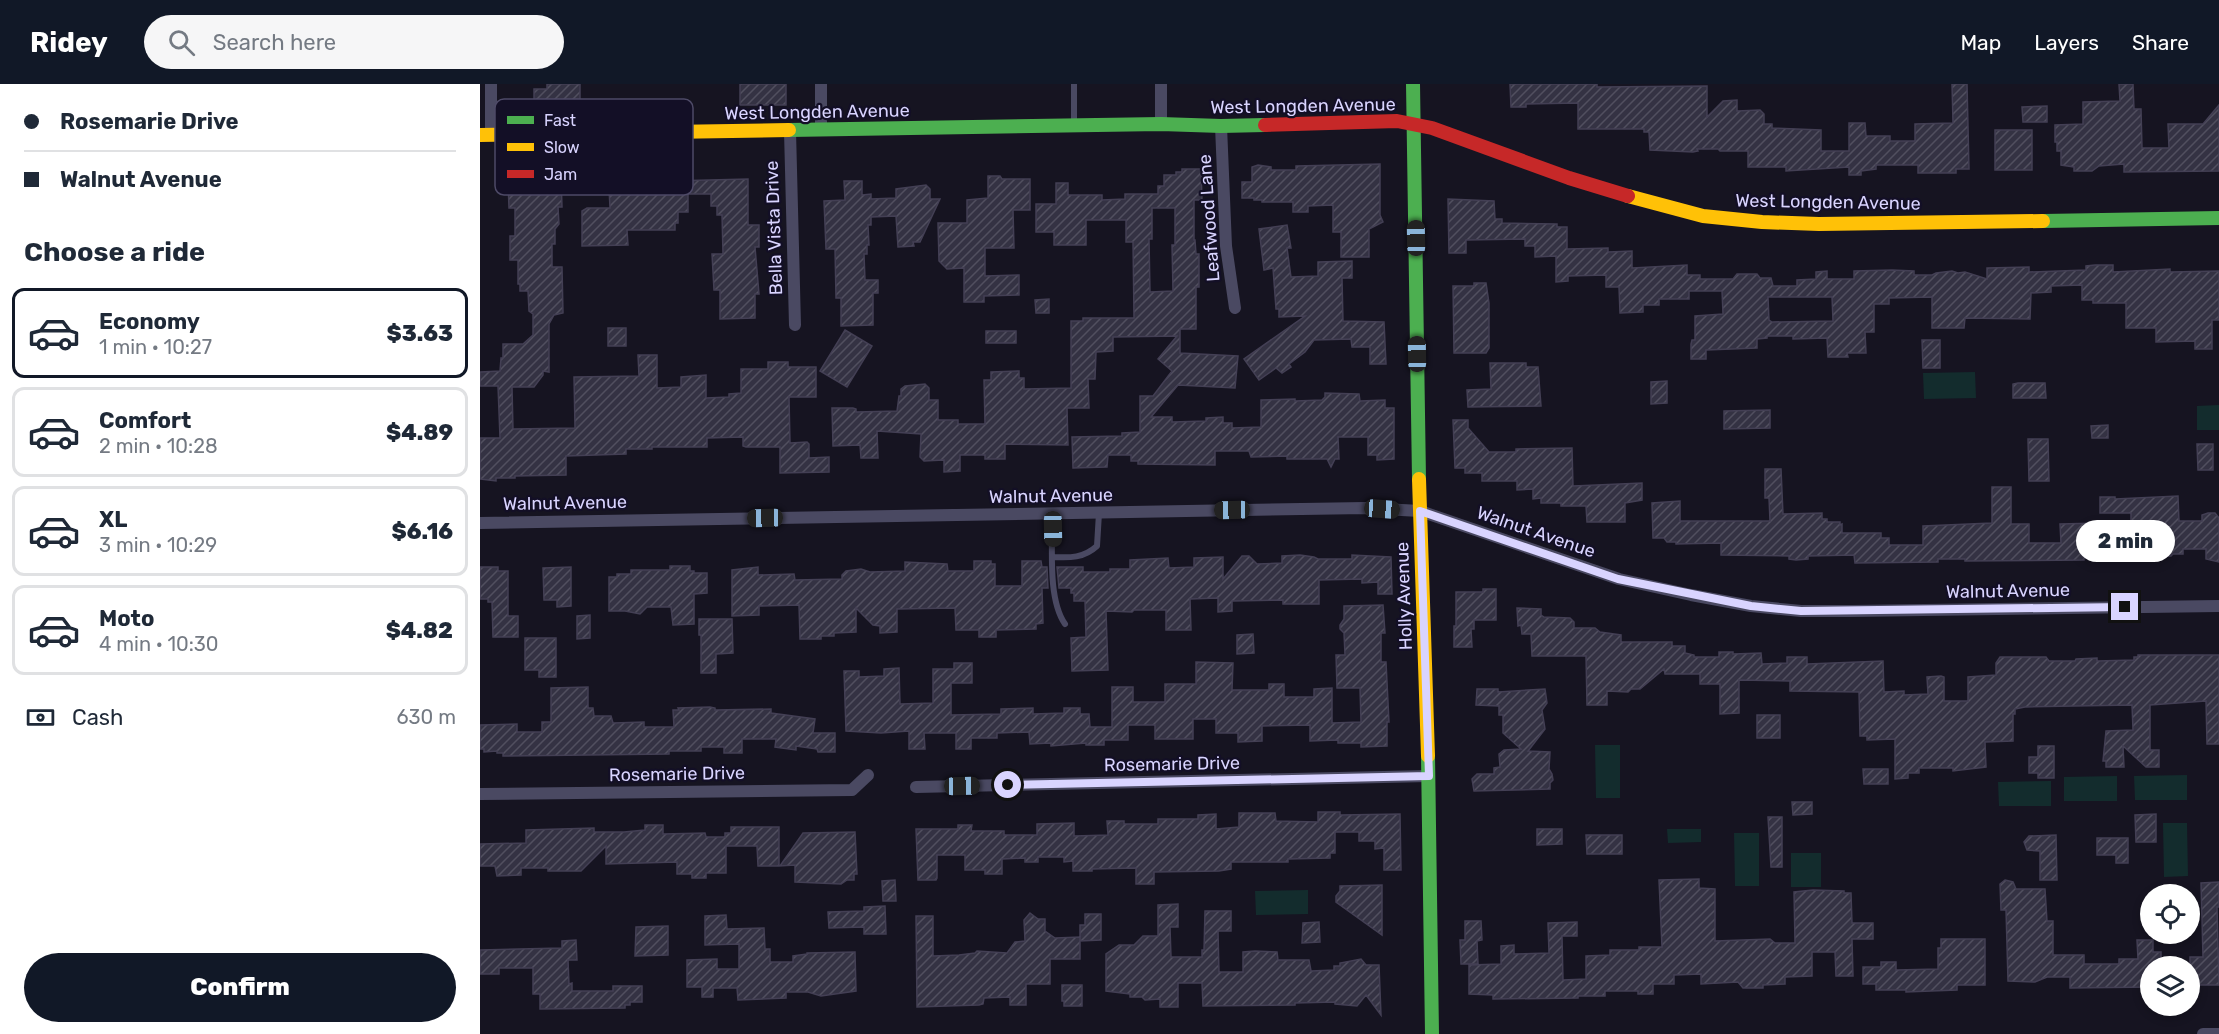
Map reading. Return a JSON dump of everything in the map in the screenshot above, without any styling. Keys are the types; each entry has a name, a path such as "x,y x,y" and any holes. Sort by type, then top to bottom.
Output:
{"street":[{"path":"486,135 491,84"},
{"path":"820,130 821,84"},
{"path":"1161,84 1161,124"},
{"name":"Holly Avenue","path":"1413,84 1420,511 1429,776 1432,1034"},
{"name":"West Longden Avenue","path":"693,132 1161,124 1221,126 1397,121 1442,131 1569,178 1703,216 1762,222 1819,224 2219,218"},
{"name":"Leafwood Lane","path":"1221,126 1226,246 1235,308"},
{"name":"Bella Vista Drive","path":"790,131 795,325"},
{"name":"Walnut Avenue","path":"480,523 1365,508 1420,511 1618,579 1751,606 1801,611 1851,611 2219,606"},
{"name":"Rosemarie Drive","path":"480,794 852,790 868,776"},
{"name":"Rosemarie Drive","path":"916,787 1429,776"},
{"path":"2203,1034 2219,1034"}],"lane":[{"path":"1074,84 1074,126"},
{"path":"1053,556 1071,559 1090,553 1097,546 1099,538 1099,513"},
{"path":"1052,514 1055,595 1058,614 1065,624"}],"green space":[{"path":"1975,372 1976,398 1924,399 1923,373"},
{"path":"2219,405 2219,430 2197,430 2197,406"},
{"path":"1595,745 1620,745 1620,798 1596,798"},
{"path":"2187,775 2187,800 2135,800 2134,776"},
{"path":"2117,776 2117,801 2064,801 2064,777"},
{"path":"2051,781 2051,806 1999,806 1998,782"},
{"path":"2163,823 2187,823 2188,876 2164,877"},
{"path":"1667,829 1701,829 1701,842 1668,843"},
{"path":"1734,833 1759,833 1759,886 1735,886"},
{"path":"1791,853 1821,853 1821,887 1791,887"},
{"path":"1308,890 1308,914 1256,915 1255,891"}],"building":[{"path":"547,84 580,84 580,99 534,99 534,89 547,89"},
{"path":"740,84 786,84 786,105 740,105"},
{"path":"1510,84 1597,84 1597,87 1707,86 1707,117 1723,101 1737,100 1737,111 1760,110 1764,114 1764,124 1772,124 1772,128 1821,130 1821,151 1849,151 1849,123 1865,123 1866,136 1890,136 1890,141 1915,141 1915,124 1953,123 1952,84 1967,84 1969,169 1956,169 1956,173 1918,173 1918,165 1876,165 1876,169 1861,171 1861,175 1849,175 1849,167 1786,171 1786,167 1748,167 1748,151 1650,150 1649,132 1644,132 1644,129 1578,129 1578,103 1526,104 1526,107 1511,107"},
{"path":"2119,84 2133,84 2134,109 2141,109 2142,148 2169,148 2168,124 2203,124 2219,105 2219,171 2124,172 2124,164 2099,166 2092,171 2074,171 2074,167 2061,165 2061,151 2057,151 2057,142 2055,142 2055,125 2083,124 2083,102 2120,101"},
{"path":"2047,106 2047,122 2023,122 2022,107"},
{"path":"1995,130 2032,130 2032,170 1995,170"},
{"path":"1380,164 1380,215 1383,222 1369,229 1369,257 1341,257 1341,232 1333,232 1333,205 1308,206 1308,212 1293,212 1293,202 1262,202 1254,198 1242,198 1242,182 1252,182 1252,167 1258,165 1271,167 1271,170 1296,170 1296,166"},
{"path":"1182,169 1201,169 1202,200 1194,200 1194,240 1196,254 1199,254 1196,329 1180,329 1180,353 1238,356 1235,388 1178,385 1151,417 1172,417 1172,422 1206,421 1206,418 1223,417 1223,423 1232,423 1232,428 1261,427 1261,400 1322,400 1325,393 1359,394 1360,401 1385,400 1385,408 1394,408 1394,459 1377,460 1377,455 1368,455 1368,437 1338,437 1339,459 1335,459 1331,467 1327,459 1287,459 1287,456 1251,457 1249,451 1215,451 1215,465 1138,464 1138,461 1131,461 1131,455 1108,455 1107,467 1073,468 1072,437 1122,436 1122,433 1140,432 1140,396 1153,396 1172,371 1158,359 1177,336 1113,337 1113,351 1096,352 1095,379 1088,379 1089,408 1067,408 1068,445 1005,444 1005,459 985,459 985,455 960,455 960,471 944,472 944,460 924,461 920,457 921,434 877,431 878,458 861,458 860,445 833,446 832,408 853,408 856,412 897,411 901,389 905,386 925,384 929,388 929,400 938,400 938,420 958,420 958,424 985,424 984,380 991,380 991,372 1019,371 1019,378 1024,378 1024,389 1071,388 1071,321 1083,321 1083,318 1134,318 1133,242 1126,242 1126,220 1086,220 1086,245 1054,245 1054,232 1036,232 1036,204 1056,204 1056,183 1068,183 1068,195 1102,195 1102,200 1125,199 1125,194 1158,194 1158,186 1164,186 1164,175 1176,175 1176,172 1182,172","holes":["1152,208 1175,208 1175,245 1172,245 1173,291 1150,292 1149,239 1152,239"]},
{"path":"988,176 1000,176 1002,179 1030,179 1030,210 1013,210 1014,248 985,248 985,276 1019,275 1019,295 984,296 984,302 964,302 964,268 947,269 939,261 938,223 967,223 967,200 988,198"},
{"path":"748,179 748,225 759,225 759,247 755,247 759,294 755,294 755,318 720,319 720,290 714,290 712,254 723,254 722,215 717,215 717,206 711,206 711,194 693,194 693,180"},
{"path":"844,181 862,181 862,195 871,194 871,199 896,198 896,189 926,185 930,189 930,199 940,199 920,242 913,242 914,246 898,247 896,216 871,217 871,225 868,225 869,245 867,245 867,254 864,254 865,280 878,280 878,293 873,293 873,325 841,326 841,298 836,298 835,249 826,249 824,201 845,200"},
{"path":"509,195 562,195 562,207 558,207 559,224 555,229 555,244 552,244 552,267 562,267 563,313 554,315 549,324 549,372 543,371 543,375 534,387 512,387 513,429 575,428 574,377 639,376 638,355 657,355 657,388 681,387 681,377 706,375 706,398 729,397 729,394 741,393 741,369 768,369 768,362 788,362 788,367 816,367 816,397 789,397 790,443 807,442 809,458 829,457 829,472 780,473 780,447 746,447 743,446 743,437 707,438 707,447 652,447 652,449 626,449 626,454 566,456 566,475 515,476 515,478 496,478 496,481 480,479 480,438 500,438 498,386 480,386 480,372 500,371 503,344 523,344 533,335 533,314 529,311 528,291 520,291 518,260 510,260 510,236 515,236 515,208 509,208"},
{"path":"609,195 688,195 688,212 678,212 678,223 675,223 675,230 627,230 628,245 582,246 582,211 587,208 610,208"},
{"path":"1448,199 1494,201 1495,219 1502,219 1502,223 1557,224 1557,227 1567,227 1567,249 1608,248 1608,252 1632,251 1632,268 1687,265 1687,275 1700,275 1700,279 1733,279 1737,274 1757,274 1760,278 1771,278 1773,286 1797,286 1797,280 1816,279 1816,272 1827,271 1827,279 1854,279 1854,271 1892,270 1914,271 1914,275 1965,272 1987,279 1987,268 2029,267 2029,272 2086,270 2086,266 2095,265 2113,265 2113,272 2170,269 2170,272 2219,271 2219,320 2212,320 2212,349 2195,349 2195,341 2156,342 2156,328 2126,328 2126,303 2093,303 2093,300 2082,300 2082,285 2051,286 2051,292 2031,293 2030,319 1965,318 1964,328 1932,328 1932,297 1889,298 1889,304 1874,304 1874,332 1865,332 1866,353 1847,353 1848,357 1828,357 1827,338 1793,339 1793,336 1767,336 1767,338 1757,339 1757,348 1706,350 1706,359 1691,359 1691,344 1692,340 1695,340 1695,316 1723,314 1722,291 1689,291 1689,299 1659,299 1659,305 1643,305 1643,312 1620,313 1619,287 1606,287 1606,275 1568,276 1568,281 1556,282 1556,256 1535,257 1535,246 1525,246 1525,239 1466,240 1466,253 1449,253","holes":["1768,297 1832,297 1833,321 1772,322 1769,320"]},
{"path":"1287,225 1291,248 1287,248 1291,277 1318,276 1318,262 1352,261 1352,278 1342,278 1343,321 1384,322 1386,364 1370,364 1370,347 1352,347 1351,339 1314,340 1305,352 1289,364 1291,367 1282,373 1276,368 1259,380 1244,359 1305,316 1279,317 1279,309 1276,309 1273,268 1264,270 1259,229"},
{"path":"1474,283 1486,283 1489,303 1489,348 1486,353 1454,353 1453,286 1474,286"},
{"path":"1049,299 1049,313 1036,313 1035,300"},
{"path":"608,328 626,328 626,346 608,346"},
{"path":"845,330 872,346 847,387 820,371"},
{"path":"986,331 1016,331 1016,343 986,343"},
{"path":"1922,340 1940,340 1940,368 1923,368"},
{"path":"1490,363 1526,363 1526,367 1538,367 1541,406 1468,407 1467,390 1491,389"},
{"path":"1667,381 1667,403 1651,404 1651,382"},
{"path":"2045,383 2046,398 2013,398 2013,384"},
{"path":"1770,410 1770,428 1724,429 1724,411"},
{"path":"1453,420 1468,420 1468,428 1489,452 1572,448 1573,486 1642,483 1642,500 1625,503 1625,522 1587,522 1586,506 1541,503 1541,498 1533,499 1533,489 1517,490 1517,481 1482,481 1482,473 1465,473 1465,468 1455,468"},
{"path":"2108,425 2108,438 2092,438 2091,426"},
{"path":"2028,439 2048,439 2049,481 2029,481"},
{"path":"2197,444 2213,444 2213,470 2198,470"},
{"path":"1765,469 1781,469 1783,514 1822,513 1822,519 1827,519 1827,522 1842,524 1842,533 1881,533 1881,538 1889,538 1889,545 1923,545 1923,526 1992,523 1992,487 2011,487 2011,524 2029,524 2029,543 2061,543 2060,524 2099,523 2099,537 2131,537 2131,513 2100,513 2100,497 2115,497 2115,499 2178,496 2179,521 2202,521 2202,515 2208,513 2215,513 2219,518 2219,562 2206,559 2206,549 2183,549 2183,554 2171,556 2152,557 2152,554 2088,557 2084,560 1965,561 1965,559 1938,559 1938,562 1855,563 1854,555 1808,556 1808,559 1796,560 1789,559 1789,556 1721,555 1721,543 1676,544 1676,542 1667,542 1664,538 1653,538 1652,503 1680,501 1680,521 1770,521 1769,498 1765,498"},
{"path":"1300,555 1318,559 1352,559 1352,555 1391,557 1392,594 1378,594 1378,582 1362,583 1362,579 1319,580 1319,604 1283,604 1283,600 1232,601 1232,611 1218,612 1218,598 1190,599 1191,630 1166,630 1166,610 1106,611 1108,670 1072,671 1071,638 1086,637 1085,601 1074,601 1071,588 1059,588 1057,567 1083,567 1083,572 1110,572 1110,569 1130,569 1130,560 1168,558 1169,568 1194,567 1194,558 1223,557 1223,579 1242,556 1249,556 1257,564 1282,563 1282,556"},
{"path":"974,561 991,561 991,564 995,564 995,586 1022,586 1022,561 1041,561 1042,567 1047,567 1048,588 1042,588 1043,623 1036,624 1036,629 996,630 996,637 979,637 979,630 956,630 955,608 897,609 897,632 880,633 880,626 873,625 856,608 856,632 834,633 834,636 821,636 821,639 800,639 799,605 759,606 759,615 732,616 732,570 758,567 758,575 794,574 795,580 842,579 846,571 861,569 870,572 905,571 905,562 947,564 948,571 974,571"},
{"path":"670,566 690,566 690,571 694,573 707,573 707,593 694,594 694,624 673,625 671,607 647,607 640,614 609,611 609,577 617,577 617,574 631,574 631,570 670,570"},
{"path":"480,567 498,567 498,571 508,571 508,616 518,616 518,637 493,637 492,602 488,602 488,599 480,599"},
{"path":"571,567 571,606 557,607 557,600 544,600 543,568"},
{"path":"1483,589 1496,589 1496,620 1474,620 1474,629 1471,629 1472,647 1454,647 1456,592 1483,592"},
{"path":"1383,605 1385,633 1381,633 1381,662 1386,662 1389,722 1387,722 1387,746 1361,747 1361,743 1338,743 1338,740 1310,741 1310,725 1262,726 1262,741 1238,742 1238,733 1216,733 1216,719 1193,719 1193,739 1155,739 1155,725 1128,725 1128,740 1104,740 1104,745 1030,744 1029,732 997,733 997,738 971,738 971,749 956,749 956,733 924,733 925,749 909,749 909,731 881,733 846,731 844,671 859,671 859,677 884,676 884,669 899,668 900,704 933,703 933,669 954,669 954,663 972,663 972,683 951,683 951,715 1001,714 1001,709 1033,708 1033,714 1064,713 1064,708 1080,708 1080,714 1089,714 1090,727 1112,727 1112,687 1133,687 1133,702 1165,702 1165,684 1196,684 1196,662 1233,663 1232,690 1269,690 1269,684 1284,684 1284,697 1314,697 1314,689 1332,688 1332,723 1361,722 1360,688 1337,688 1336,655 1345,655 1344,633 1340,625 1344,619 1344,606"},
{"path":"1517,608 1541,609 1541,615 1544,617 1570,618 1574,622 1574,628 1595,628 1600,632 1621,635 1621,642 1672,642 1672,646 1685,646 1685,653 1694,655 1694,657 1719,657 1719,652 1733,652 1733,654 1761,653 1762,664 1787,663 1787,657 1807,657 1807,664 1883,661 1884,692 1904,691 1904,695 1928,694 1927,677 1941,676 1944,677 1944,701 1968,701 1968,677 1996,675 1996,663 2000,657 2046,657 2049,661 2097,658 2097,661 2134,660 2134,657 2138,655 2219,655 2219,744 2207,744 2206,701 2150,705 2150,750 2159,750 2159,767 2146,767 2123,746 2124,767 2106,767 2106,761 2103,761 2106,731 2133,730 2132,705 2025,707 2015,709 2015,714 2013,714 2013,741 1985,742 1986,767 1953,771 1953,768 1919,768 1919,773 1908,773 1908,778 1895,779 1895,739 1867,740 1867,736 1860,736 1859,692 1790,691 1790,681 1739,680 1739,713 1720,714 1720,684 1700,684 1700,674 1665,674 1664,669 1640,689 1631,689 1628,692 1607,691 1607,705 1587,705 1586,656 1532,656 1531,634 1522,634 1521,625 1518,626"},
{"path":"590,615 590,638 577,639 577,616"},
{"path":"699,619 732,619 733,653 716,654 716,673 701,673"},
{"path":"1253,634 1254,653 1237,654 1237,635"},
{"path":"525,638 556,638 556,677 539,677 539,670 525,670"},
{"path":"588,687 588,708 593,708 594,716 611,716 613,723 644,722 644,727 674,727 673,710 679,710 678,708 771,709 771,713 815,719 813,733 835,733 835,752 818,752 817,749 796,746 796,750 775,747 776,739 742,739 742,753 724,753 724,747 701,747 701,751 669,751 669,754 503,756 503,753 497,753 497,751 484,752 484,749 480,749 480,725 517,724 517,732 542,732 542,722 551,722 551,688"},
{"path":"1477,689 1498,689 1498,692 1545,689 1547,703 1542,710 1545,729 1528,751 1550,752 1549,769 1553,780 1550,783 1550,789 1474,791 1472,779 1477,774 1494,774 1494,768 1500,767 1499,754 1504,750 1521,749 1503,733 1503,715 1499,715 1499,706 1476,705"},
{"path":"1757,715 1780,715 1780,738 1757,738"},
{"path":"2038,746 2054,746 2054,778 2038,778 2038,773 2029,773 2029,757 2038,757"},
{"path":"1863,769 1888,769 1888,784 1864,784"},
{"path":"1792,802 1812,802 1812,814 1793,815"},
{"path":"1318,812 1340,812 1340,815 1400,814 1401,870 1384,870 1384,848 1375,849 1375,841 1359,841 1359,832 1335,832 1335,853 1330,853 1330,858 1288,859 1288,862 1231,862 1231,869 1219,871 1154,872 1154,884 1136,884 1136,868 1073,871 1073,861 1064,862 1064,857 1038,857 1038,862 1025,862 1025,858 1002,859 1002,874 985,874 985,870 965,870 965,855 937,855 936,880 918,880 916,829 958,829 958,825 972,825 971,831 1004,831 1004,835 1037,835 1037,824 1074,823 1074,836 1108,835 1107,821 1124,821 1124,824 1158,824 1158,819 1198,819 1198,815 1216,814 1216,829 1239,827 1239,813 1275,813 1276,821 1318,822"},
{"path":"2156,814 2156,842 2136,842 2135,815"},
{"path":"1768,817 1782,817 1782,867 1771,867"},
{"path":"645,825 663,825 663,834 705,833 706,837 725,837 725,833 731,833 731,827 779,827 779,866 758,866 757,846 726,846 726,873 706,873 706,878 692,878 692,874 677,874 677,862 606,864 606,846 581,871 521,868 521,875 497,876 495,866 480,866 480,844 526,843 526,830 594,828 594,832 624,832 645,830"},
{"path":"1537,829 1562,829 1562,844 1537,845"},
{"path":"855,832 857,874 854,874 854,880 847,880 841,884 795,882 795,865 780,866 803,833"},
{"path":"1586,835 1622,835 1622,854 1587,854"},
{"path":"2056,835 2057,880 2040,880 2040,851 2027,850 2024,842 2029,836"},
{"path":"2097,838 2128,838 2128,863 2116,863 2116,855 2097,855"},
{"path":"1699,879 1699,888 1715,889 1715,941 1770,939 1775,943 1795,943 1794,892 1813,890 1851,893 1852,923 1873,923 1873,939 1852,939 1853,976 1836,976 1835,952 1812,952 1812,976 1785,977 1785,984 1763,985 1763,988 1743,988 1738,982 1701,984 1701,974 1674,975 1674,984 1653,984 1653,994 1638,994 1638,991 1605,991 1605,996 1578,996 1578,998 1493,999 1493,995 1469,994 1469,965 1501,964 1501,946 1514,945 1514,954 1549,953 1548,923 1577,922 1577,936 1562,936 1563,980 1586,979 1586,956 1610,955 1610,950 1662,947 1659,880"},
{"path":"895,880 896,901 883,901 882,881"},
{"path":"2005,880 2013,882 2016,889 2045,889 2047,921 2053,921 2053,955 2084,955 2084,964 2119,964 2119,959 2138,959 2137,940 2140,940 2140,944 2153,944 2153,952 2161,952 2161,956 2140,956 2140,987 2070,988 2070,977 2047,977 2035,982 2008,981 2006,910 2001,910 2000,884"},
{"path":"2219,882 2219,907 2217,907 2219,985 2200,985 2200,957 2203,957 2201,883"},
{"path":"1382,885 1382,935 1336,902 1336,896 1340,891 1340,886"},
{"path":"1178,904 1178,927 1170,927 1171,957 1202,957 1205,911 1231,911 1231,931 1218,931 1219,972 1243,972 1243,952 1277,952 1278,960 1309,960 1311,971 1334,970 1334,966 1340,966 1340,963 1361,959 1366,965 1379,965 1381,1015 1366,995 1357,1006 1335,1004 1335,1002 1203,1006 1202,983 1178,983 1178,1007 1160,1007 1160,999 1145,1000 1142,997 1130,997 1130,994 1106,991 1106,954 1119,945 1134,945 1143,936 1158,936 1158,905"},
{"path":"885,906 886,934 864,934 864,927 829,928 828,912 864,911 864,907"},
{"path":"1030,913 1038,919 1045,919 1045,931 1055,938 1080,937 1080,959 1050,959 1050,984 1026,984 1026,1005 1010,1005 1010,997 984,998 983,1004 979,1005 917,1007 916,916 933,916 933,956 959,955 977,951 1007,953 1015,942 1025,941 1024,920"},
{"path":"1085,914 1101,914 1101,940 1080,941 1080,925 1085,925"},
{"path":"726,915 727,929 764,928 765,949 770,949 770,962 793,962 793,956 807,953 855,952 856,991 821,996 808,992 786,992 786,998 738,1000 737,988 713,988 713,997 702,997 702,987 687,987 687,960 717,959 717,969 739,969 739,944 705,945 705,916"},
{"path":"1465,921 1481,921 1482,940 1477,941 1478,964 1461,964 1460,940 1465,940"},
{"path":"1319,922 1320,942 1302,943 1303,923"},
{"path":"668,926 668,955 635,956 636,927"},
{"path":"1941,939 1985,939 1985,985 1957,985 1957,990 1906,992 1906,990 1876,990 1876,984 1863,984 1863,967 1881,967 1881,962 1896,962 1896,970 1938,969 1938,948 1941,948"},
{"path":"576,940 577,960 568,960 569,984 572,983 572,991 613,991 613,986 642,986 642,1002 630,1002 630,1005 625,1005 625,1008 540,1009 540,994 533,994 533,968 499,968 499,974 480,974 480,950 562,948 562,941"},
{"path":"1062,985 1082,985 1082,1006 1064,1006"}],"traffic: fast":[{"path":"1413,84 1419,479"},
{"path":"789,130 1161,124 1265,125"},
{"path":"2043,221 2219,218"},
{"path":"1428,756 1432,1034"}],"traffic: slow":[{"path":"693,132 789,130"},
{"path":"480,135 495,135"},
{"path":"1628,196 1703,216 1762,222 1819,224 2043,221"},
{"path":"1419,479 1428,756"}],"traffic: jam":[{"path":"1265,125 1397,121 1432,128 1569,178 1628,196"}],"route":[{"path":"1008,785 1429,776 1420,511 1618,579 1751,606 1801,611 2125,607"}]}
